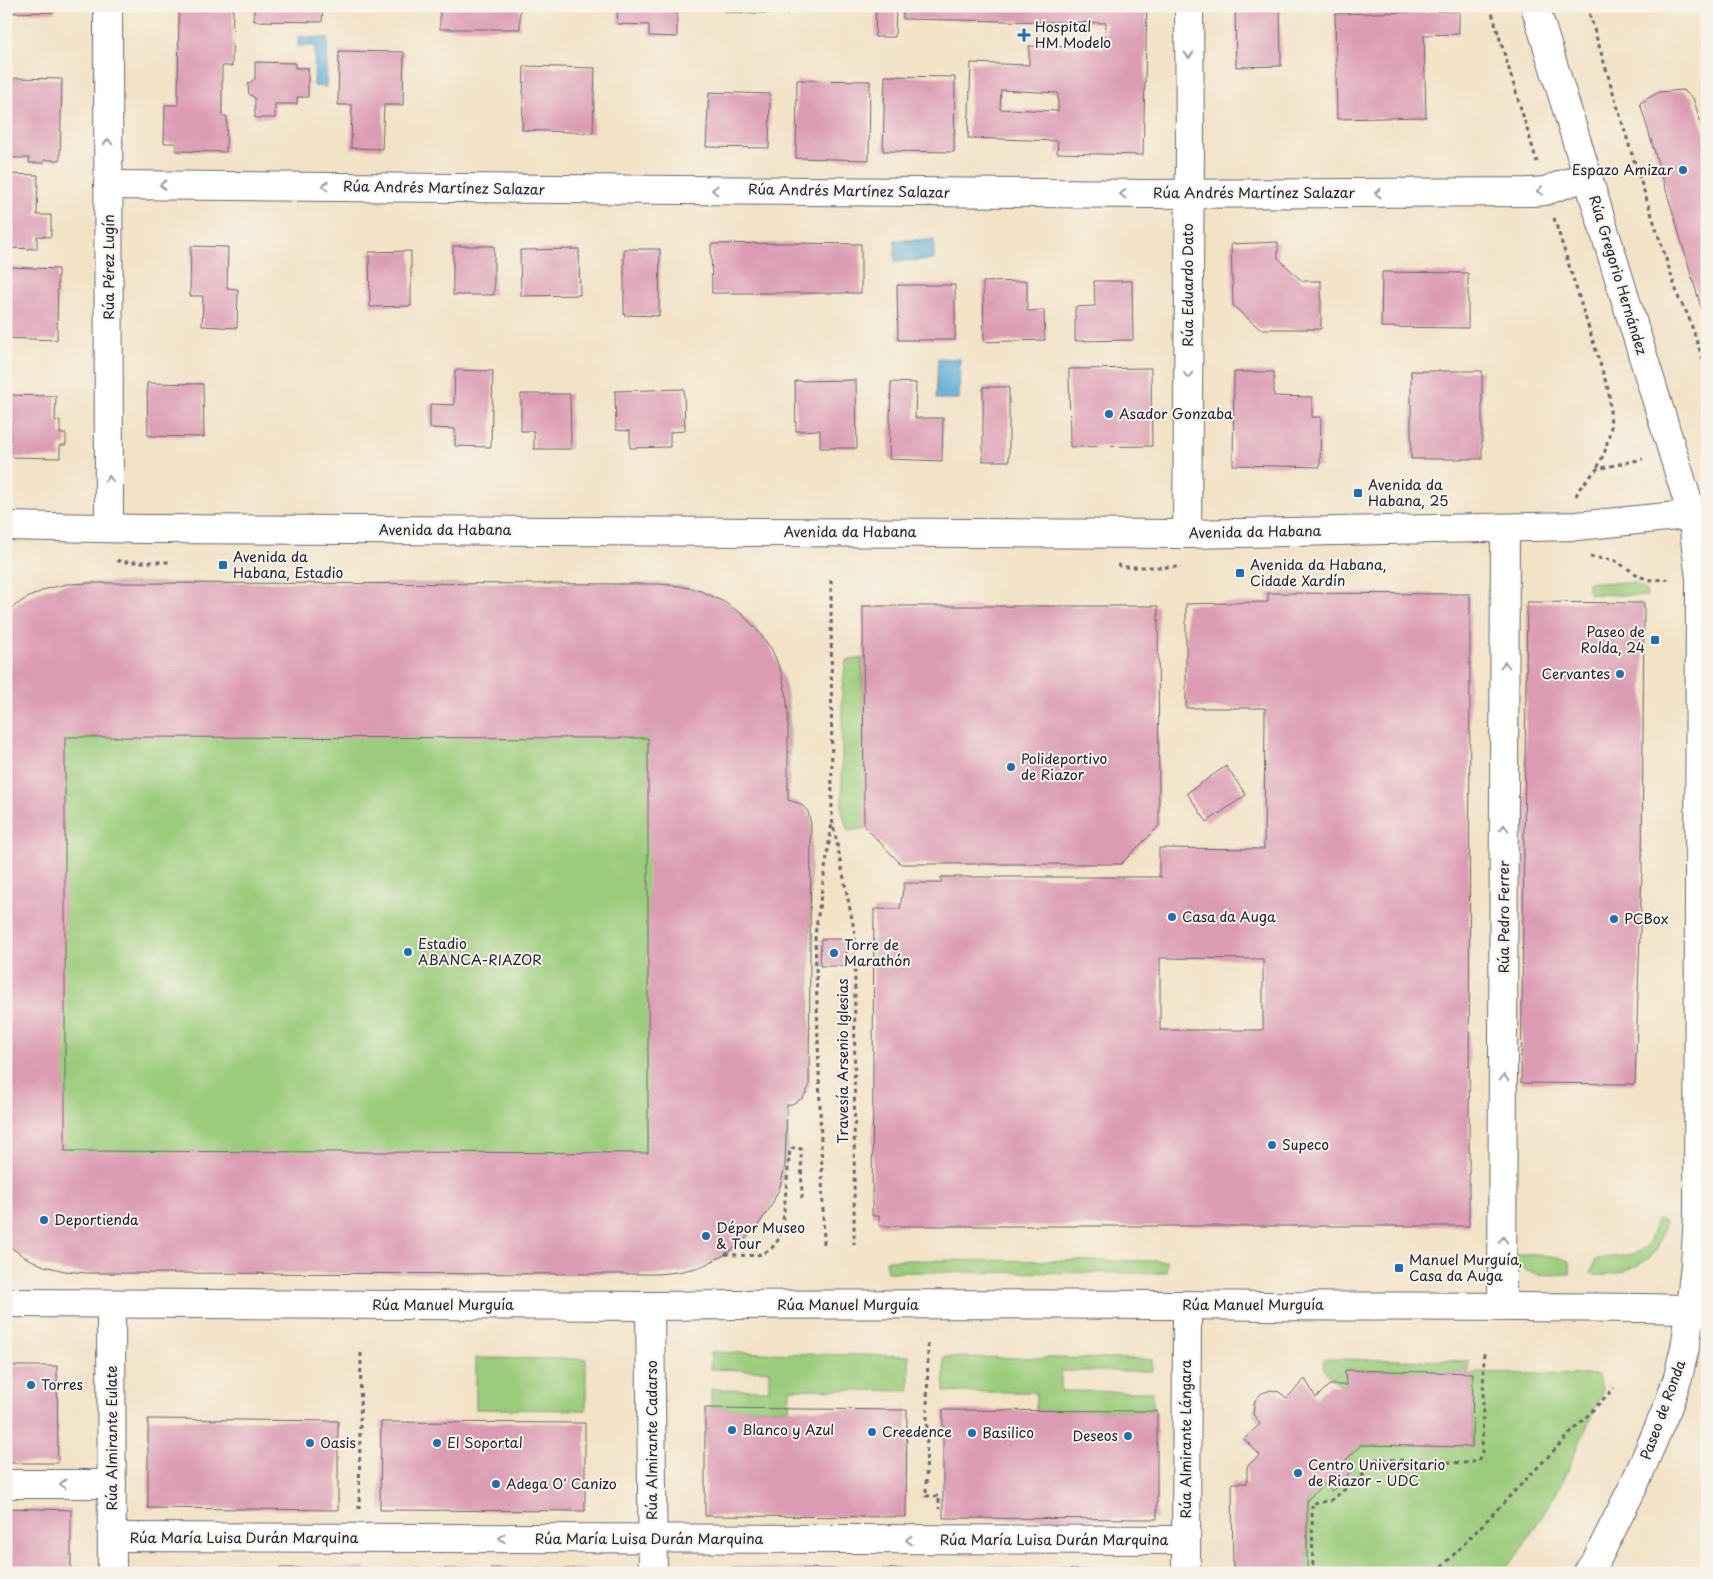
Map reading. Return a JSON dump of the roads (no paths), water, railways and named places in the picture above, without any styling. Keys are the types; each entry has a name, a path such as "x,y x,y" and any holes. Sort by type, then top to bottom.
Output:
{"street":[{"name":"Rúa Pérez Lugín","path":"108,6 109,528"},
{"name":"Rúa Eduardo Dato","path":"1187,534 1189,6"},
{"name":"Rúa Gregorio Hernández","path":"1536,6 1587,176 1700,514"},
{"name":"Rúa Andrés Martínez Salazar","path":"108,185 1189,194 1531,192 1545,191 1587,176"},
{"name":"Avenida da Habana","path":"6,526 1187,534 1590,525 1700,514"},
{"name":"Paseo de Ronda","path":"1587,1573 1596,1561 1634,1485 1668,1406 1686,1343 1701,1309 1695,1265 1698,1214 1700,514"},
{"name":"Rúa Pedro Ferrer","path":"1502,1306 1505,528"},
{"name":"Rúa Manuel Murguía","path":"6,1303 650,1306 1502,1306 1701,1309"},
{"name":"Rúa Almirante Eulate","path":"111,1304 112,1573"},
{"name":"Rúa Almirante Lángara","path":"1186,1573 1187,1305"},
{"name":"Rúa Almirante Cadarso","path":"650,1306 653,1573"},
{"path":"6,1484 112,1484"},
{"name":"Rúa María Luisa Durán Marquina","path":"112,1537 1186,1540"}],"water":[{"path":"298,37 328,38 326,87 314,86 315,46 298,46"},
{"path":"895,240 934,240 934,260 895,261"},
{"path":"938,358 960,359 959,399 936,399"}],"place":[{"name":"Hospital HM Modelo","path":"1024,35"},
{"name":"Espazo Amizar","path":"1683,170"},
{"name":"Asador Gonzaba","path":"1109,414"},
{"name":"Avenida da Habana, 25","path":"1358,493"},
{"name":"Avenida da Habana, Estadio","path":"223,565"},
{"name":"Avenida da Habana, Cidade Xardín","path":"1240,573"},
{"name":"Paseo de Rolda, 24","path":"1655,640"},
{"name":"Cervantes","path":"1620,674"},
{"name":"Polideportivo de Riazor","path":"1011,767"},
{"name":"Casa da Auga","path":"1172,917"},
{"name":"PCBox","path":"1614,919"},
{"name":"Estadio ABANCA-RIAZOR","path":"408,952"},
{"name":"Torre de Marathón","path":"834,953"},
{"name":"Supeco","path":"1272,1145"},
{"name":"Deportienda","path":"44,1220"},
{"name":"Dépor Museo & Tour","path":"706,1236"},
{"name":"Manuel Murguía, Casa da Auga","path":"1399,1268"},
{"name":"Torres","path":"31,1385"},
{"name":"Blanco y Azul","path":"732,1430"},
{"name":"Creedence","path":"872,1432"},
{"name":"Basilico","path":"972,1433"},
{"name":"Deseos","path":"1128,1436"},
{"name":"Oasis","path":"310,1443"},
{"name":"El Soportal","path":"437,1443"},
{"name":"Centro Universitario de Riazor - UDC","path":"1298,1473"},
{"name":"Adega O' Canizo","path":"496,1484"}]}
